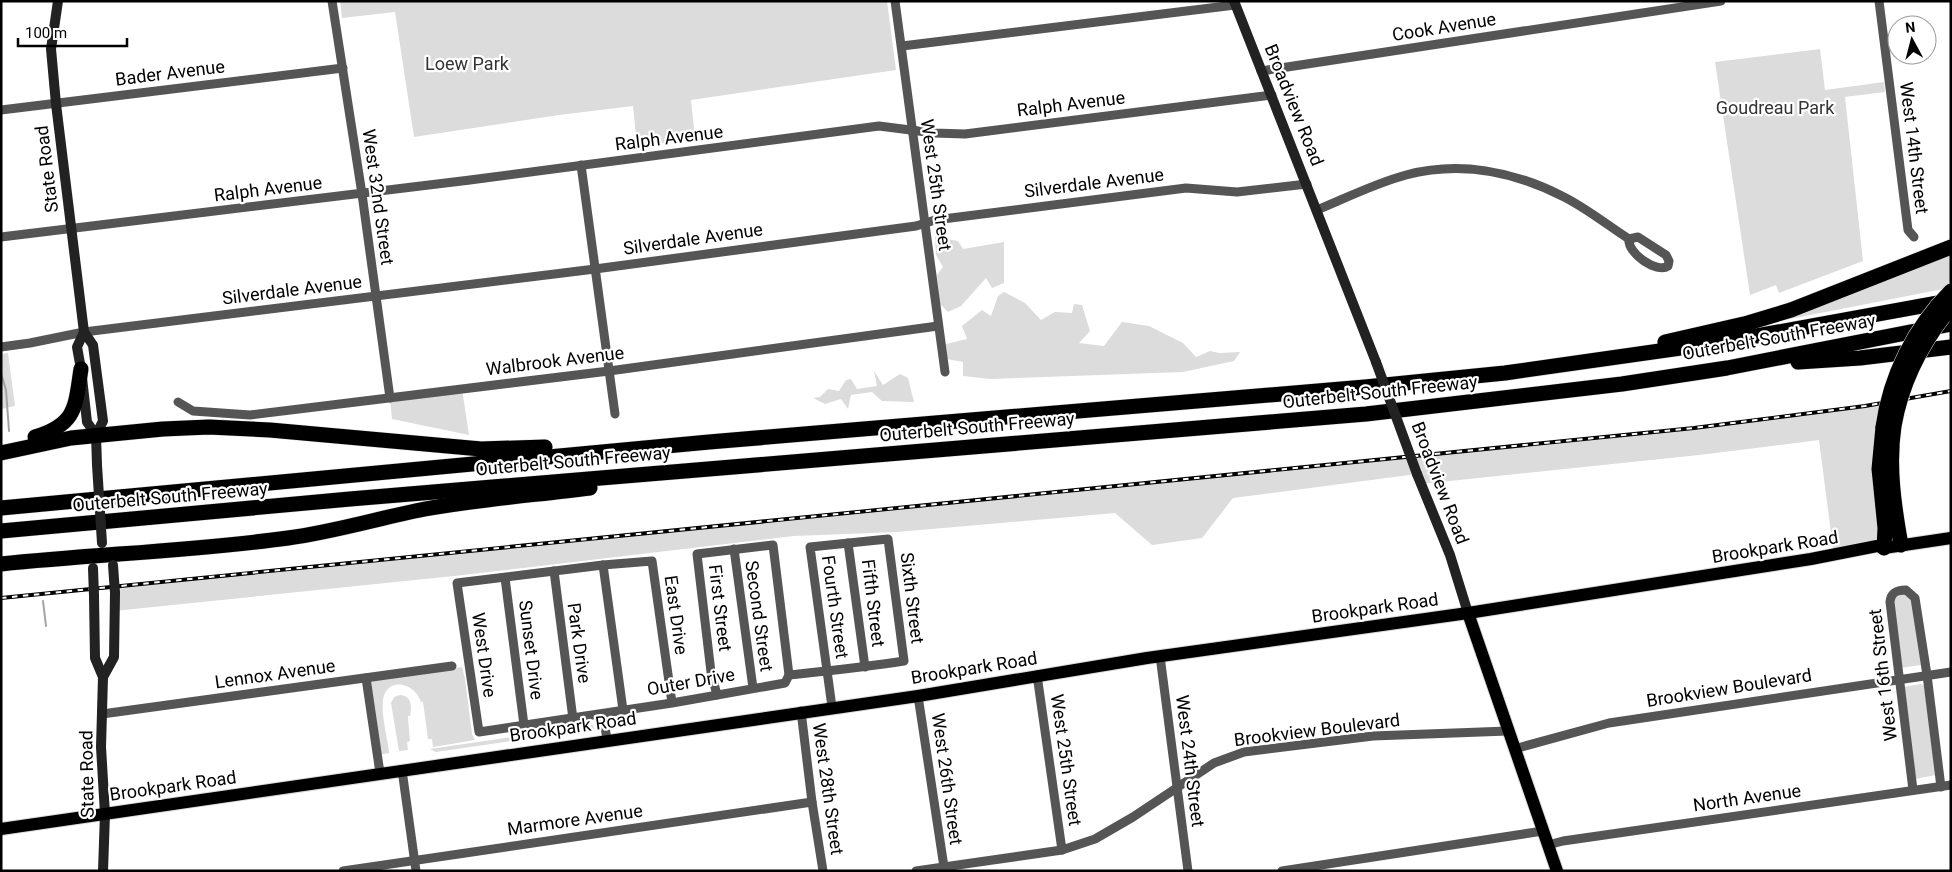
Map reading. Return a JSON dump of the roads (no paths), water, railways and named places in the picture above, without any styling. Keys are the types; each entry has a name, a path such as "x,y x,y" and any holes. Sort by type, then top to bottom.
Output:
{"highway":[{"path":"1556,366 1766,318 1808,304 1951,247"},
{"path":"1901,545 1892,484 1889,427 1891,390 1905,354 1928,318 1951,291"},
{"name":"Outerbelt South Freeway","path":"1,508 709,442 1374,386 1556,366 1723,342 1951,300"},
{"path":"1884,548 1885,528 1879,469 1889,427 1912,366 1926,340 1951,306"},
{"name":"Outerbelt South Freeway","path":"1,531 705,469 1366,414 1525,396 1727,368 1951,324"},
{"path":"1727,368 1860,358 1951,347"},
{"path":"1,448 49,433 65,422 76,406 82,369"},
{"path":"1,453 62,439 209,427 270,430 452,447 505,449 650,439 709,442"},
{"path":"1,564 101,549 141,553 300,536 441,507 644,482 705,469"}],"main road":[{"name":"State Road","path":"58,1 51,49 56,104 84,332 93,345 103,421 96,435 101,549 93,568 95,658 103,677 103,871"},
{"name":"Broadview Road","path":"1234,3 1307,184 1450,556 1557,871"},
{"name":"State Road","path":"84,332 77,347 82,369 87,422 96,435"},
{"name":"Brookpark Road","path":"1,829 801,711 918,696 1160,656 1468,613 1811,560 1877,546 1884,548 1951,538"},
{"name":"State Road","path":"101,549 113,565 114,593 114,657 103,677"}],"street":[{"name":"West 32nd Street","path":"332,1 362,194 390,398"},
{"name":"West 25th Street","path":"896,1 944,372"},
{"name":"Cook Avenue","path":"1261,71 1721,1"},
{"name":"West 14th Street","path":"1879,1 1908,230 1914,237"},
{"path":"902,46 1234,3"},
{"name":"Bader Avenue","path":"1,110 342,68"},
{"name":"Ralph Avenue","path":"1,237 362,194 880,126 934,133 965,134 1272,95"},
{"path":"582,165 615,414"},
{"path":"1317,210 1405,175 1446,169 1479,169 1508,175 1536,184 1563,196 1629,240"},
{"name":"Silverdale Avenue","path":"1,347 84,332 595,269 1186,188 1237,192 1307,184"},
{"path":"1642,238 1666,254 1670,262 1668,266 1665,268 1655,267 1633,252 1628,244 1629,240 1642,238"},
{"name":"Walbrook Avenue","path":"178,402 193,411 250,415 609,371 938,326"},
{"name":"Sixth Street","path":"848,543 888,539 904,661"},
{"name":"Fourth Street","path":"832,707 810,547 848,543"},
{"name":"Fifth Street","path":"848,543 865,667"},
{"path":"734,549 773,544 789,676"},
{"name":"First Street","path":"717,695 711,672 697,554 734,549"},
{"name":"Second Street","path":"734,549 753,688"},
{"name":"East Drive","path":"603,565 652,561 672,703"},
{"path":"505,578 603,565 623,710"},
{"name":"Park Drive","path":"554,572 573,719"},
{"name":"West Drive","path":"479,732 457,583 505,578"},
{"name":"Sunset Drive","path":"505,578 524,726"},
{"name":"West 16th Street","path":"1913,790 1890,602 1890,596 1894,591 1900,590 1906,590 1915,598 1941,787"},
{"name":"West 24th Street","path":"1160,656 1188,871"},
{"name":"Outer Drive","path":"479,732 573,719 786,683 789,676 904,661"},
{"name":"Lennox Avenue","path":"102,714 452,666"},
{"name":"Brookview Boulevard","path":"1514,749 1609,723 1951,672"},
{"name":"West 25th Street","path":"1037,675 1062,850"},
{"path":"366,678 380,773"},
{"name":"West 26th Street","path":"918,696 944,867"},
{"name":"West 28th Street","path":"801,711 823,871"},
{"path":"603,714 607,740"},
{"name":"Brookview Boulevard","path":"916,871 1062,850 1095,839 1133,817 1176,786 1214,763 1244,752 1372,736 1508,731"},
{"path":"402,770 416,871"},
{"name":"North Avenue","path":"1548,845 1563,841 1951,785"},
{"name":"Marmore Avenue","path":"343,871 812,802"},
{"path":"1282,871 1543,831"}],"waterway":[{"path":"1,373 6,390 9,431"},
{"path":"43,601 46,626"}],"railway":[{"path":"1,598 1694,428 1865,406 1951,391"}],"park label":[{"name":"Loew Park","path":"467,64"},
{"name":"Goudreau Park","path":"1775,108"}]}
